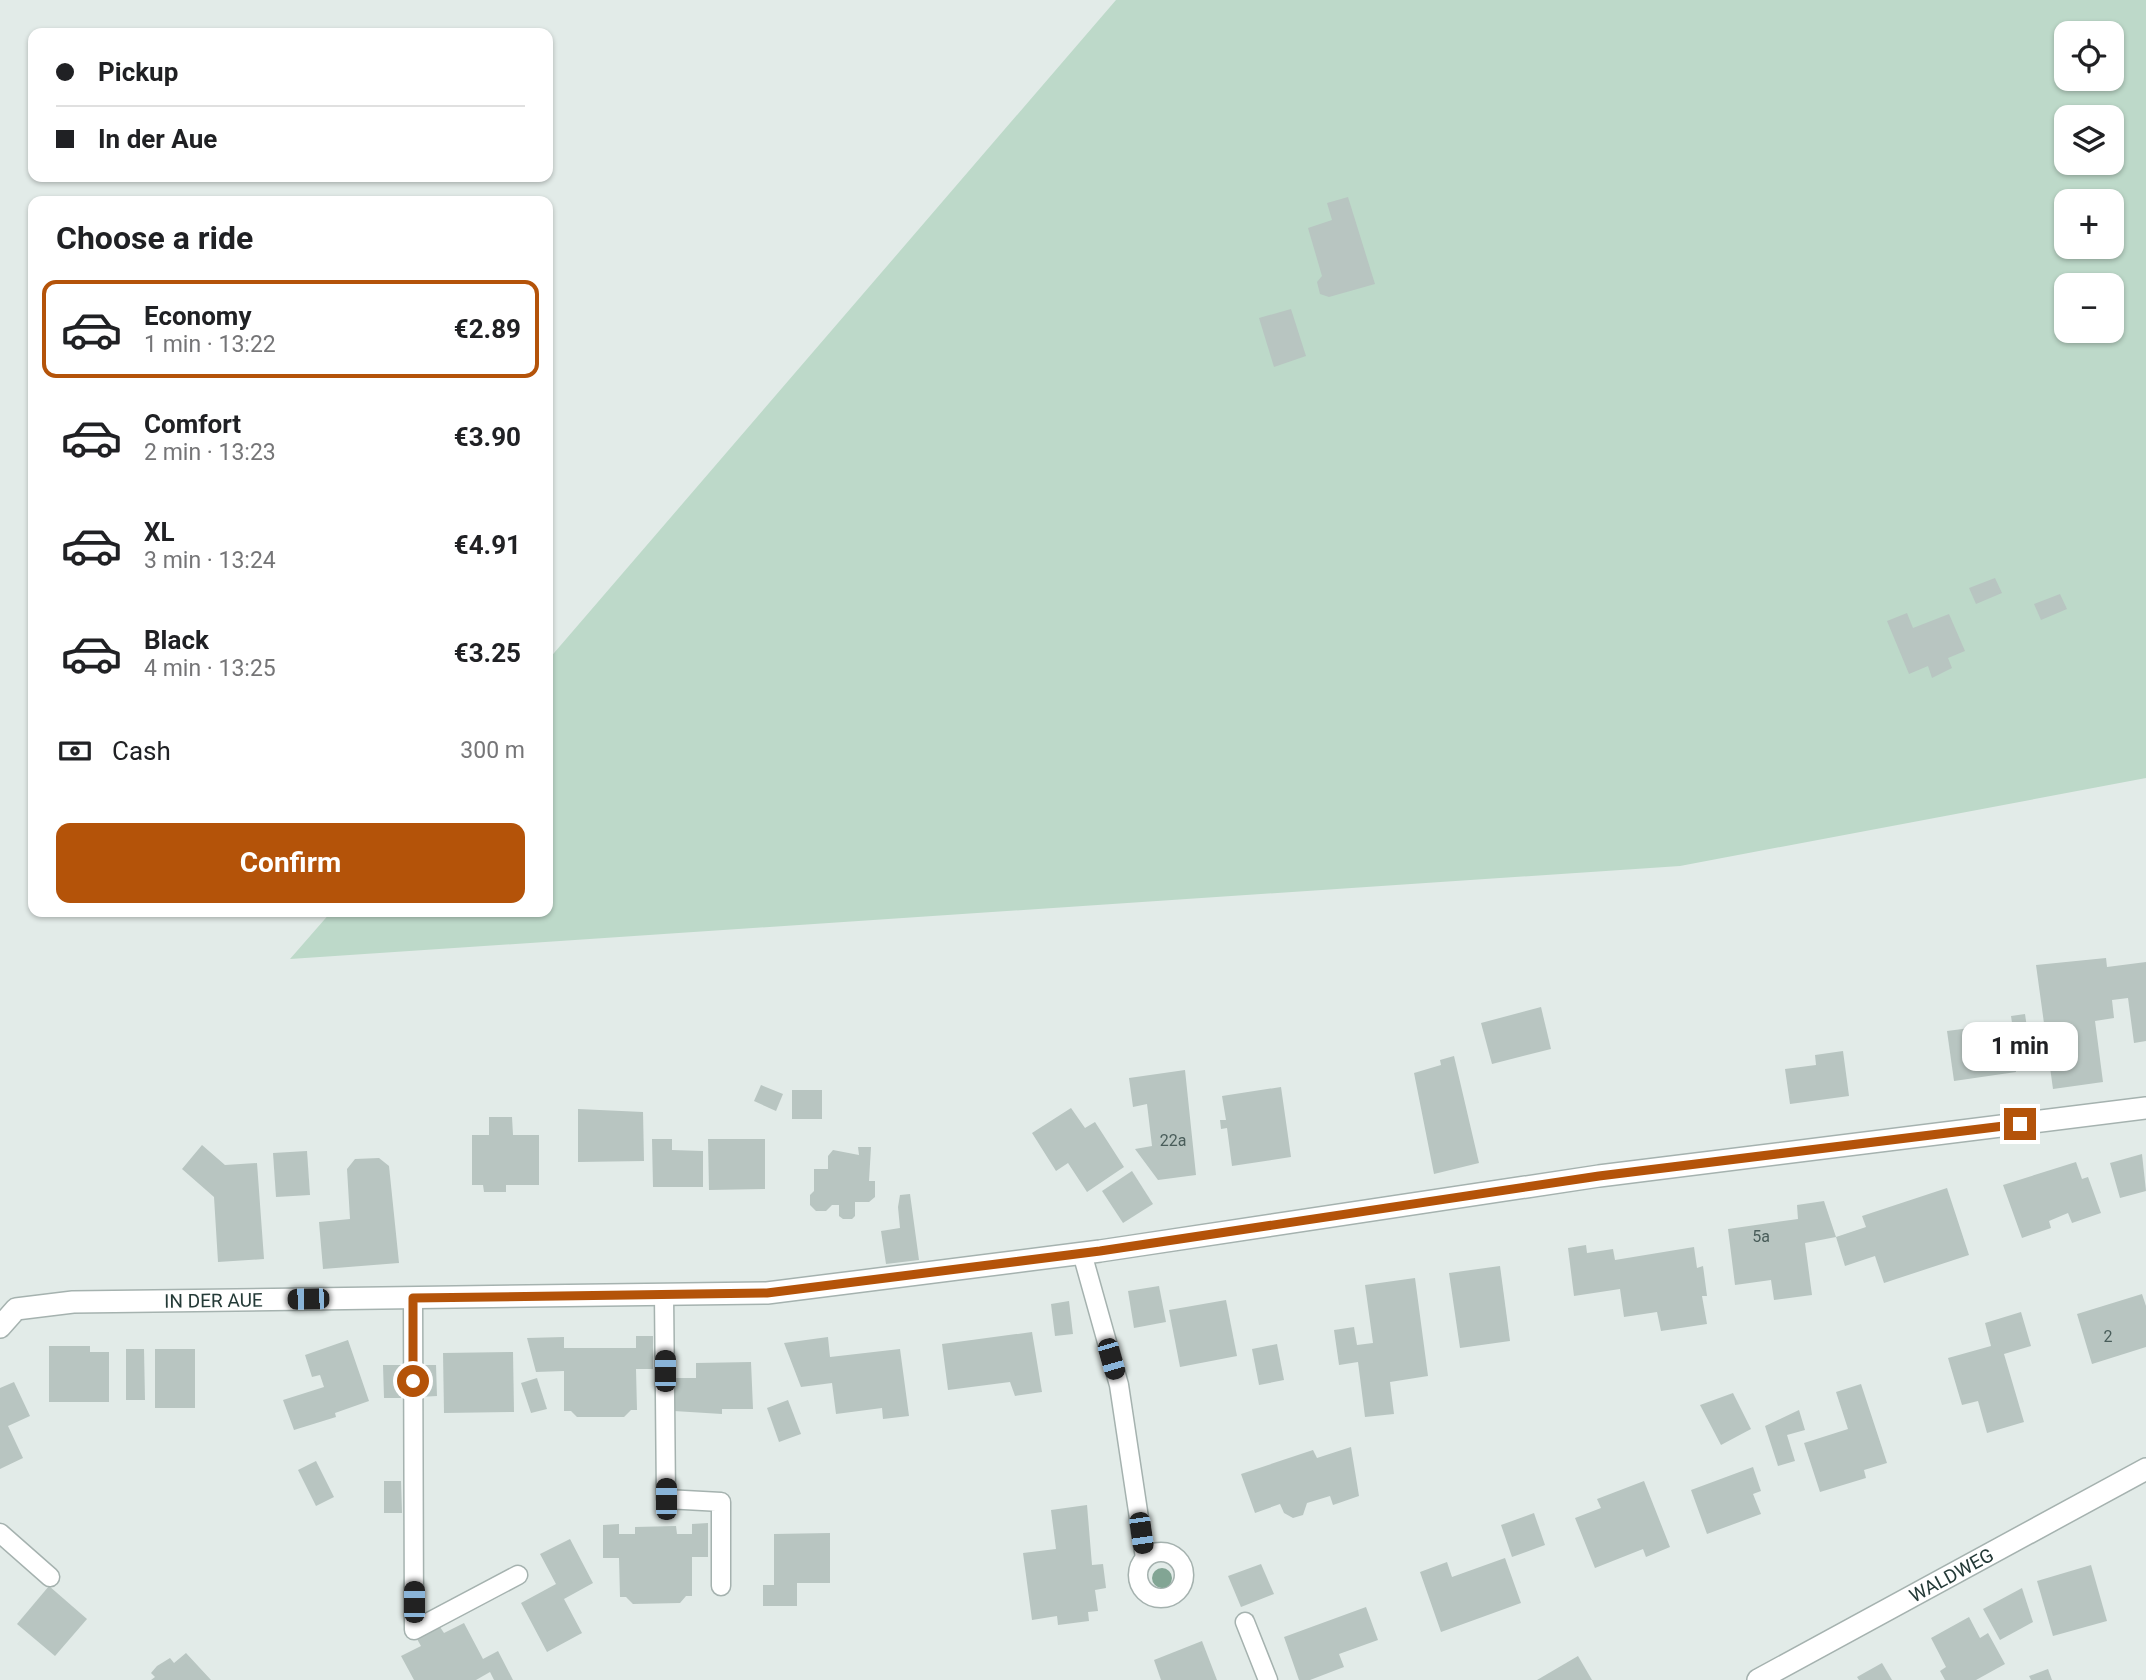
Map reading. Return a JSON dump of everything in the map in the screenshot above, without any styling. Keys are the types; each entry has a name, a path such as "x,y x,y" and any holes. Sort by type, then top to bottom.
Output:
{"street":[{"name":"IN DER AUE","path":"0,1327 16,1309 73,1302 767,1293 1082,1254 1599,1176 2146,1108"},
{"name":"WALDWEG","path":"1758,1680 2146,1469"}],"lane":[{"path":"1082,1254 1119,1385 1145,1558"},
{"path":"664,1294 666,1499 721,1502 721,1586"},
{"path":"413,1298 414,1630 518,1575"},
{"path":"0,1532 50,1577"},
{"path":"1245,1622 1268,1680"}],"green space":[{"path":"1116,0 2146,0 2146,778 1680,866 290,959 327,917 553,917 553,654"}],"building":[{"path":"1348,197 1375,284 1329,297 1320,294 1317,282 1322,276 1308,228 1332,220 1327,203"},
{"path":"1291,309 1306,356 1274,367 1259,318"},
{"path":"1995,578 2002,593 1976,604 1969,588"},
{"path":"2060,594 2067,609 2041,620 2034,604"},
{"path":"1907,613 1913,628 1949,614 1965,651 1948,658 1952,668 1932,678 1928,666 1909,674 1887,621"},
{"path":"2106,958 2107,967 2146,962 2146,1041 2134,1043 2128,998 2112,1000 2114,1018 2095,1021 2103,1082 2053,1089 2036,965"},
{"path":"1541,1007 1551,1049 1492,1064 1481,1023"},
{"path":"2025,1014 2033,1069 2019,1070 2011,1016"},
{"path":"2009,1023 2016,1072 1954,1081 1947,1031"},
{"path":"1843,1051 1849,1096 1790,1104 1785,1069 1816,1065 1815,1055"},
{"path":"1454,1056 1479,1163 1434,1174 1414,1073 1441,1065 1440,1060"},
{"path":"1185,1070 1196,1175 1158,1180 1135,1149 1152,1146 1147,1104 1133,1107 1129,1078"},
{"path":"761,1085 783,1094 776,1111 754,1101"},
{"path":"1281,1087 1291,1157 1232,1166 1227,1128 1221,1129 1220,1120 1226,1120 1222,1096"},
{"path":"792,1090 822,1090 822,1119 792,1119"},
{"path":"1071,1108 1085,1128 1095,1122 1124,1167 1087,1192 1068,1163 1056,1171 1032,1133"},
{"path":"578,1109 643,1112 644,1161 578,1162"},
{"path":"489,1117 512,1117 513,1135 539,1135 539,1185 506,1185 506,1192 484,1192 483,1185 472,1185 472,1135 489,1135"},
{"path":"652,1139 672,1139 672,1150 703,1151 703,1187 653,1187"},
{"path":"708,1139 765,1139 765,1189 709,1190"},
{"path":"202,1145 225,1165 257,1163 264,1259 218,1262 214,1197 182,1169"},
{"path":"858,1147 871,1147 869,1181 875,1181 875,1197 869,1202 855,1202 855,1216 852,1219 839,1216 839,1205 832,1205 826,1211 816,1211 810,1205 810,1195 814,1191 814,1169 828,1169 828,1156 833,1150 859,1155"},
{"path":"307,1151 310,1195 276,1197 273,1153"},
{"path":"2142,1154 2146,1191 2120,1198 2110,1163"},
{"path":"379,1158 389,1166 399,1263 323,1269 319,1222 350,1219 347,1169 355,1159"},
{"path":"2076,1162 2082,1179 2088,1177 2101,1213 2072,1223 2068,1213 2049,1221 2051,1228 2022,1238 2003,1185"},
{"path":"1132,1171 1153,1204 1123,1223 1102,1191"},
{"path":"1947,1188 1969,1255 1884,1283 1875,1256 1845,1266 1836,1237 1866,1227 1862,1216"},
{"path":"910,1194 919,1260 886,1264 881,1231 900,1228 900,1195"},
{"path":"1824,1201 1836,1237 1805,1243 1812,1295 1774,1300 1771,1280 1735,1285 1728,1229 1798,1219 1797,1205"},
{"path":"1586,1245 1587,1253 1613,1249 1615,1260 1694,1247 1697,1268 1703,1266 1707,1296 1702,1296 1707,1324 1661,1331 1657,1312 1624,1317 1620,1289 1574,1296 1568,1248"},
{"path":"1500,1266 1510,1341 1460,1348 1449,1273"},
{"path":"1415,1278 1428,1376 1390,1382 1394,1414 1365,1417 1358,1362 1339,1365 1334,1330 1354,1327 1357,1345 1373,1343 1365,1285"},
{"path":"1159,1286 1166,1322 1134,1328 1128,1291"},
{"path":"2142,1294 2146,1306 2146,1347 2092,1364 2077,1314"},
{"path":"1226,1300 1237,1356 1180,1367 1169,1310"},
{"path":"1069,1301 1073,1334 1055,1336 1051,1304"},
{"path":"2021,1312 2031,1346 2004,1354 2024,1422 1987,1433 1978,1401 1962,1405 1948,1358 1991,1346 1985,1323"},
{"path":"1032,1332 1042,1392 1015,1396 1010,1382 948,1390 942,1344"},
{"path":"636,1336 653,1336 653,1369 636,1369 637,1410 631,1410 624,1417 577,1417 571,1411 564,1411 564,1371 536,1372 527,1338 564,1337 564,1348 636,1348"},
{"path":"828,1337 830,1357 900,1349 909,1416 883,1419 882,1408 836,1414 832,1383 801,1387 784,1343"},
{"path":"348,1340 369,1401 335,1413 336,1417 294,1430 283,1400 324,1387 320,1375 312,1377 305,1355"},
{"path":"1277,1344 1284,1380 1259,1385 1252,1349"},
{"path":"49,1346 90,1346 90,1352 109,1352 109,1402 49,1402"},
{"path":"126,1349 144,1349 145,1400 126,1400"},
{"path":"155,1349 195,1349 195,1408 155,1408"},
{"path":"513,1352 514,1412 444,1413 443,1353"},
{"path":"751,1362 753,1409 722,1409 722,1414 674,1411 673,1378 696,1378 696,1363"},
{"path":"383,1365 401,1365 401,1398 384,1398"},
{"path":"419,1365 436,1365 437,1396 419,1397"},
{"path":"537,1378 547,1409 531,1413 521,1383"},
{"path":"14,1382 30,1416 8,1426 23,1458 0,1469 0,1388"},
{"path":"1861,1384 1887,1463 1864,1470 1866,1478 1820,1492 1804,1443 1848,1429 1836,1392"},
{"path":"1733,1393 1751,1429 1721,1445 1700,1405"},
{"path":"788,1400 801,1434 779,1442 767,1408"},
{"path":"1799,1410 1805,1430 1787,1435 1795,1461 1778,1466 1765,1426"},
{"path":"1351,1447 1359,1496 1333,1505 1330,1496 1307,1503 1303,1515 1293,1518 1284,1513 1280,1504 1255,1513 1241,1474 1313,1450 1317,1458"},
{"path":"316,1461 334,1497 316,1506 298,1470"},
{"path":"1753,1467 1761,1491 1753,1494 1761,1514 1707,1534 1691,1490"},
{"path":"384,1481 401,1481 402,1513 384,1513"},
{"path":"1644,1481 1670,1547 1646,1557 1643,1549 1595,1568 1575,1518 1601,1508 1597,1499"},
{"path":"1087,1505 1092,1565 1103,1564 1106,1588 1095,1590 1098,1611 1088,1612 1089,1621 1058,1625 1057,1616 1032,1620 1023,1553 1056,1549 1051,1510"},
{"path":"1534,1513 1545,1545 1512,1557 1501,1525"},
{"path":"708,1523 708,1557 692,1557 692,1596 686,1596 680,1603 633,1604 626,1597 620,1597 619,1558 603,1558 603,1525 619,1524 619,1534 635,1534 635,1527 676,1526 677,1534 692,1534 692,1524"},
{"path":"830,1533 830,1583 797,1583 797,1606 763,1606 763,1585 774,1585 774,1534"},
{"path":"570,1539 593,1583 564,1599 582,1633 547,1652 521,1603 556,1584 540,1554"},
{"path":"1505,1558 1521,1603 1441,1632 1420,1572 1447,1562 1452,1577"},
{"path":"1261,1564 1274,1594 1241,1607 1228,1576"},
{"path":"2091,1565 2107,1621 2053,1636 2037,1581"},
{"path":"49,1586 87,1619 55,1656 17,1624"},
{"path":"2022,1588 2033,1622 2000,1640 1983,1609"},
{"path":"1366,1607 1378,1640 1339,1654 1344,1667 1310,1680 1299,1680 1284,1637"},
{"path":"1969,1617 1980,1638 1988,1633 2005,1664 1976,1680 1945,1680 1940,1671 1946,1667 1931,1638"},
{"path":"464,1623 483,1659 498,1651 513,1680 494,1680 490,1672 476,1680 414,1680 401,1656 421,1646 417,1639 440,1627 444,1633"},
{"path":"1202,1641 1217,1680 1161,1680 1154,1660"},
{"path":"186,1653 211,1680 151,1680 155,1677 151,1673 157,1666 170,1658 174,1663"},
{"path":"1578,1656 1592,1680 1537,1680"},
{"path":"1882,1663 1892,1680 1859,1680 1857,1677"},
{"path":"2048,1669 2052,1680 2031,1680 2029,1676"}],"route":[{"path":"413,1381 413,1298 767,1293 1100,1251 1599,1176 2020,1124"}]}
